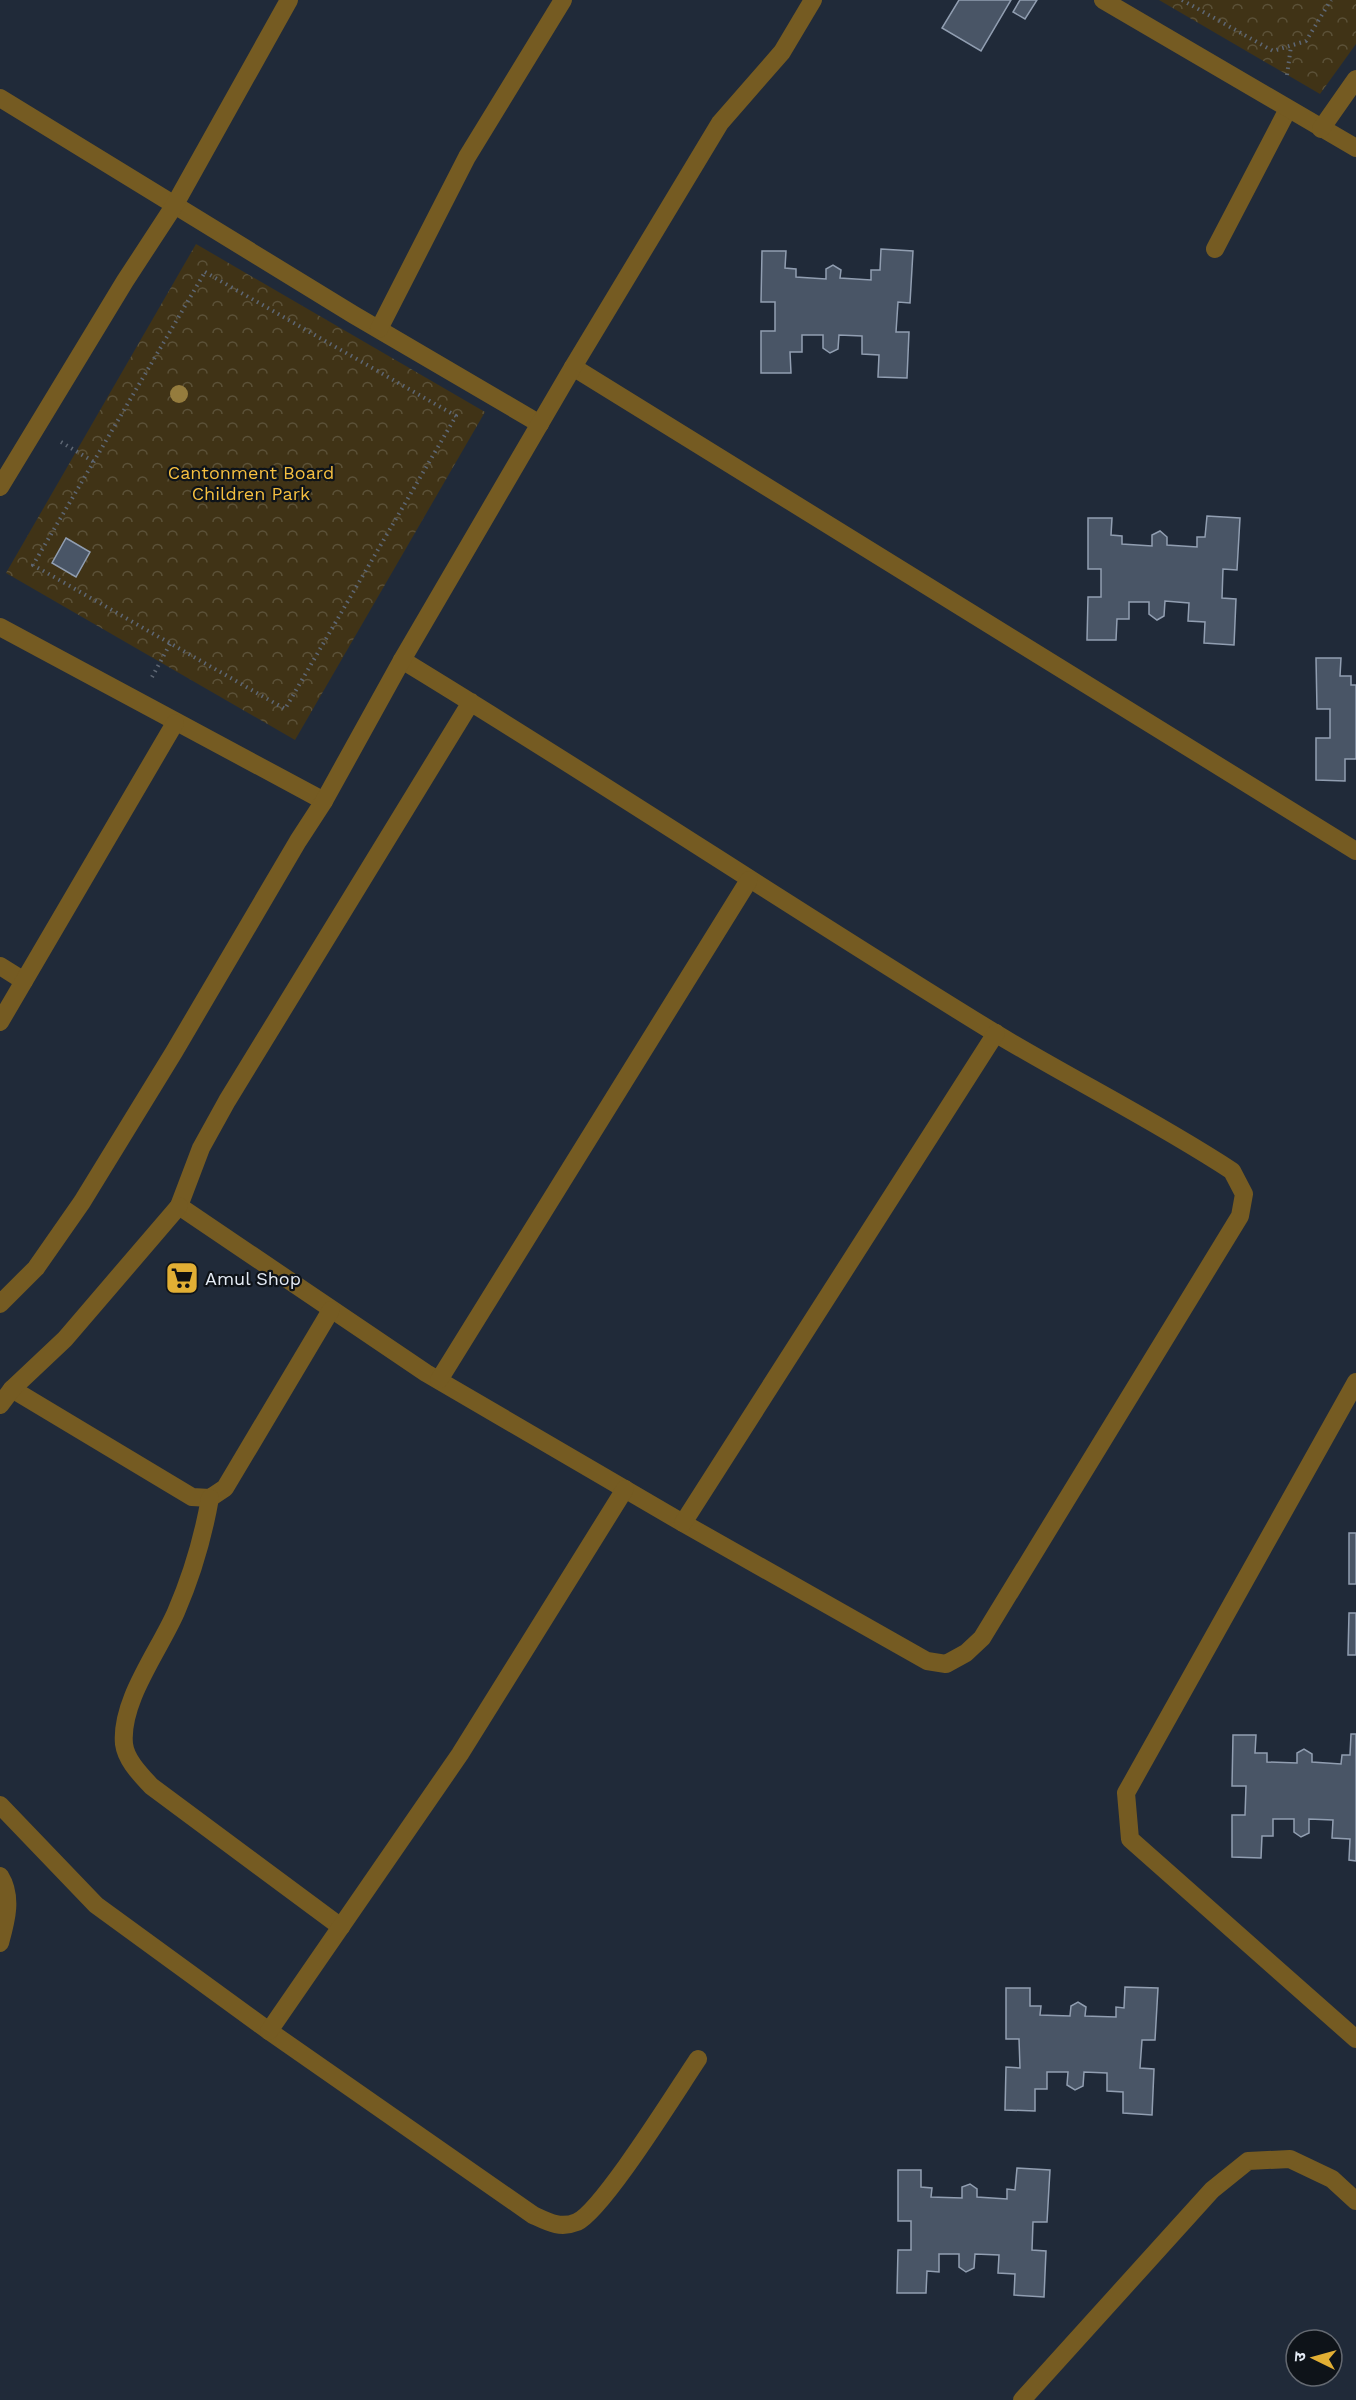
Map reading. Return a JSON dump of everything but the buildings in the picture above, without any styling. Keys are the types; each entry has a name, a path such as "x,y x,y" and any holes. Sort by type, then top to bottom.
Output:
{"street":[{"path":"0,487 125,281 174,206 289,0"},
{"path":"379,329 467,157 563,0"},
{"path":"0,1304 36,1268 82,1202 324,801 402,660 573,367 720,123 782,52 813,0"},
{"path":"1103,0 1356,148"},
{"path":"1321,129 1356,80"},
{"path":"0,98 174,206 540,424"},
{"path":"1215,249 1288,109"},
{"path":"573,367 1356,850"},
{"path":"0,627 324,801"},
{"path":"178,1206 439,1380 683,1523 927,1661 946,1664 966,1653 982,1638 1240,1216 1244,1194 1232,1171 1213,1158 996,1033 402,660"},
{"path":"0,1405 12,1389 65,1339 178,1206 201,1148 227,1101 471,702"},
{"path":"0,1022 175,723"},
{"path":"439,1380 749,880"},
{"path":"0,966 24,981"},
{"path":"683,1523 996,1033"},
{"path":"12,1389 192,1497 210,1498 225,1488 331,1310"},
{"path":"1356,1382 1126,1792 1130,1839 1356,2039"},
{"path":"269,2031 460,1754 625,1489"},
{"path":"210,1498 203,1536 191,1576 175,1615 134,1694 124,1724 124,1746 133,1765 151,1786 341,1927"},
{"path":"0,1804 96,1905 269,2031 533,2215 555,2225 578,2222 603,2199 698,2059"},
{"path":"0,1876 8,1901 7,1918 0,1943"},
{"path":"1022,2400 1212,2190 1248,2161 1290,2159 1332,2179 1356,2201"}],"path":[{"path":"1182,0 1273,51 1306,41 1331,0"},
{"path":"1287,75 1291,46"},
{"path":"205,272 456,416 285,709 33,566 94,462 205,272"},
{"path":"37,427 94,462"}],"green space":[{"path":"1159,0 1356,0 1356,44 1320,94"},
{"name":"Cantonment Board Children Park","path":"196,244 485,412 295,740 6,573"}],"place":[{"name":"Amul Shop","path":"182,1278"}]}
